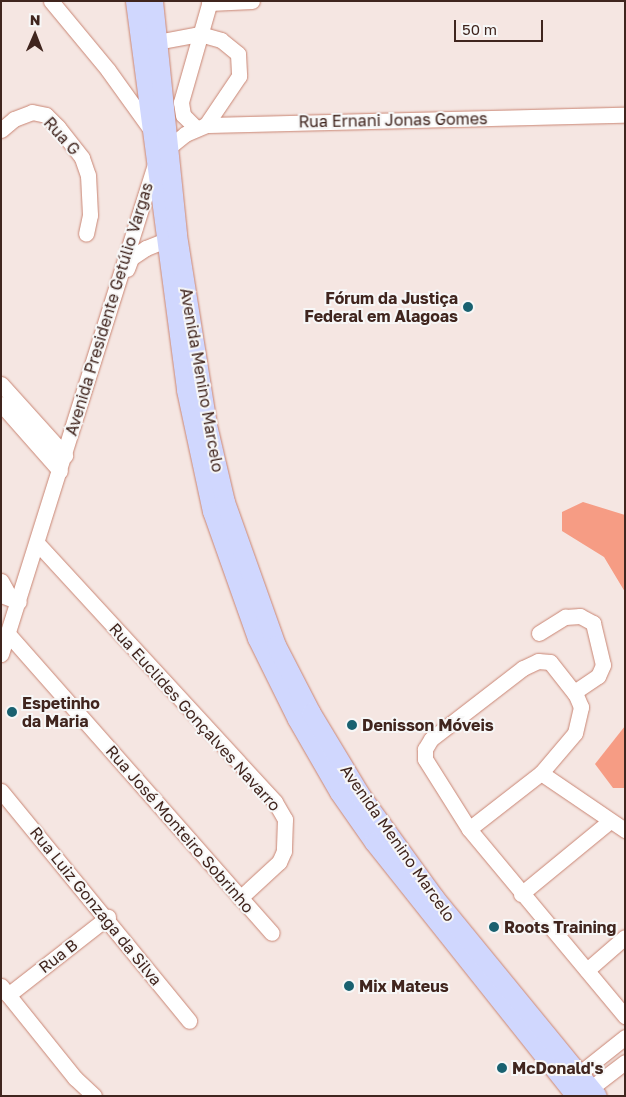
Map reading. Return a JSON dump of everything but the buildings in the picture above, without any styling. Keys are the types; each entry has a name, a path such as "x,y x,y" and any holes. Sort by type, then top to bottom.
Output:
{"main road":[{"name":"Avenida Menino Marcelo","path":"134,1 148,44 168,148 171,239 186,390 212,511 235,583 261,646 297,719 364,828 398,876 582,1087"},
{"name":"Avenida Menino Marcelo","path":"153,1 148,44 149,127 171,239"}],"street":[{"path":"51,1 108,70 149,127"},
{"path":"201,127 183,115 181,102 209,2 252,1"},
{"path":"148,44 200,34 222,40 238,54 240,62 239,76 201,127 168,148"},
{"name":"Rua G","path":"1,130 14,119 32,112 46,115 58,127 82,158 88,175 90,215 86,234"},
{"name":"Rua Ernani Jonas Gomes","path":"201,127 625,114"},
{"name":"Avenida Presidente Getúlio Vargas","path":"1,654 9,635 10,598 38,544 65,455 69,433 155,164"},
{"name":"Avenida Presidente Getúlio Vargas","path":"65,455 72,445 131,258 146,248 171,239"},
{"path":"1,384 65,455"},
{"path":"1,404 60,471"},
{"name":"Rua Euclides Gonçalves Navarro","path":"38,544 275,802 286,819 284,851 278,862 240,898"},
{"path":"1,581 10,598"},
{"path":"539,633 565,617 580,616 593,623 603,665 598,676 574,692"},
{"name":"Rua José Monteiro Sobrinho","path":"9,635 272,933"},
{"path":"469,829 541,773 575,734 581,707 574,692 550,662 538,660 523,668 431,739 424,753 427,766 469,829 521,894 625,1016"},
{"path":"541,773 610,822 625,830"},
{"name":"Rua Luiz Gonzaga da Silva","path":"1,791 108,918 189,1021"},
{"path":"521,894 610,822"},
{"name":"Rua B","path":"5,991 108,918"},
{"path":"587,970 625,937"},
{"path":"5,991 75,1078 94,1096"},
{"path":"582,1087 625,1037"},
{"path":"582,1087 625,1062"}],"shaded area":[{"path":"583,502 625,515 625,592 604,557 562,531 562,512"},
{"path":"625,726 625,788 613,788 595,764"}],"place":[{"name":"Fórum da Justiça Federal em Alagoas","path":"468,307"},
{"name":"Espetinho da Maria","path":"12,712"},
{"name":"Denisson Móveis","path":"352,725"},
{"name":"Roots Training","path":"494,927"},
{"name":"Mix Mateus","path":"349,986"},
{"name":"McDonald's","path":"502,1068"}]}
